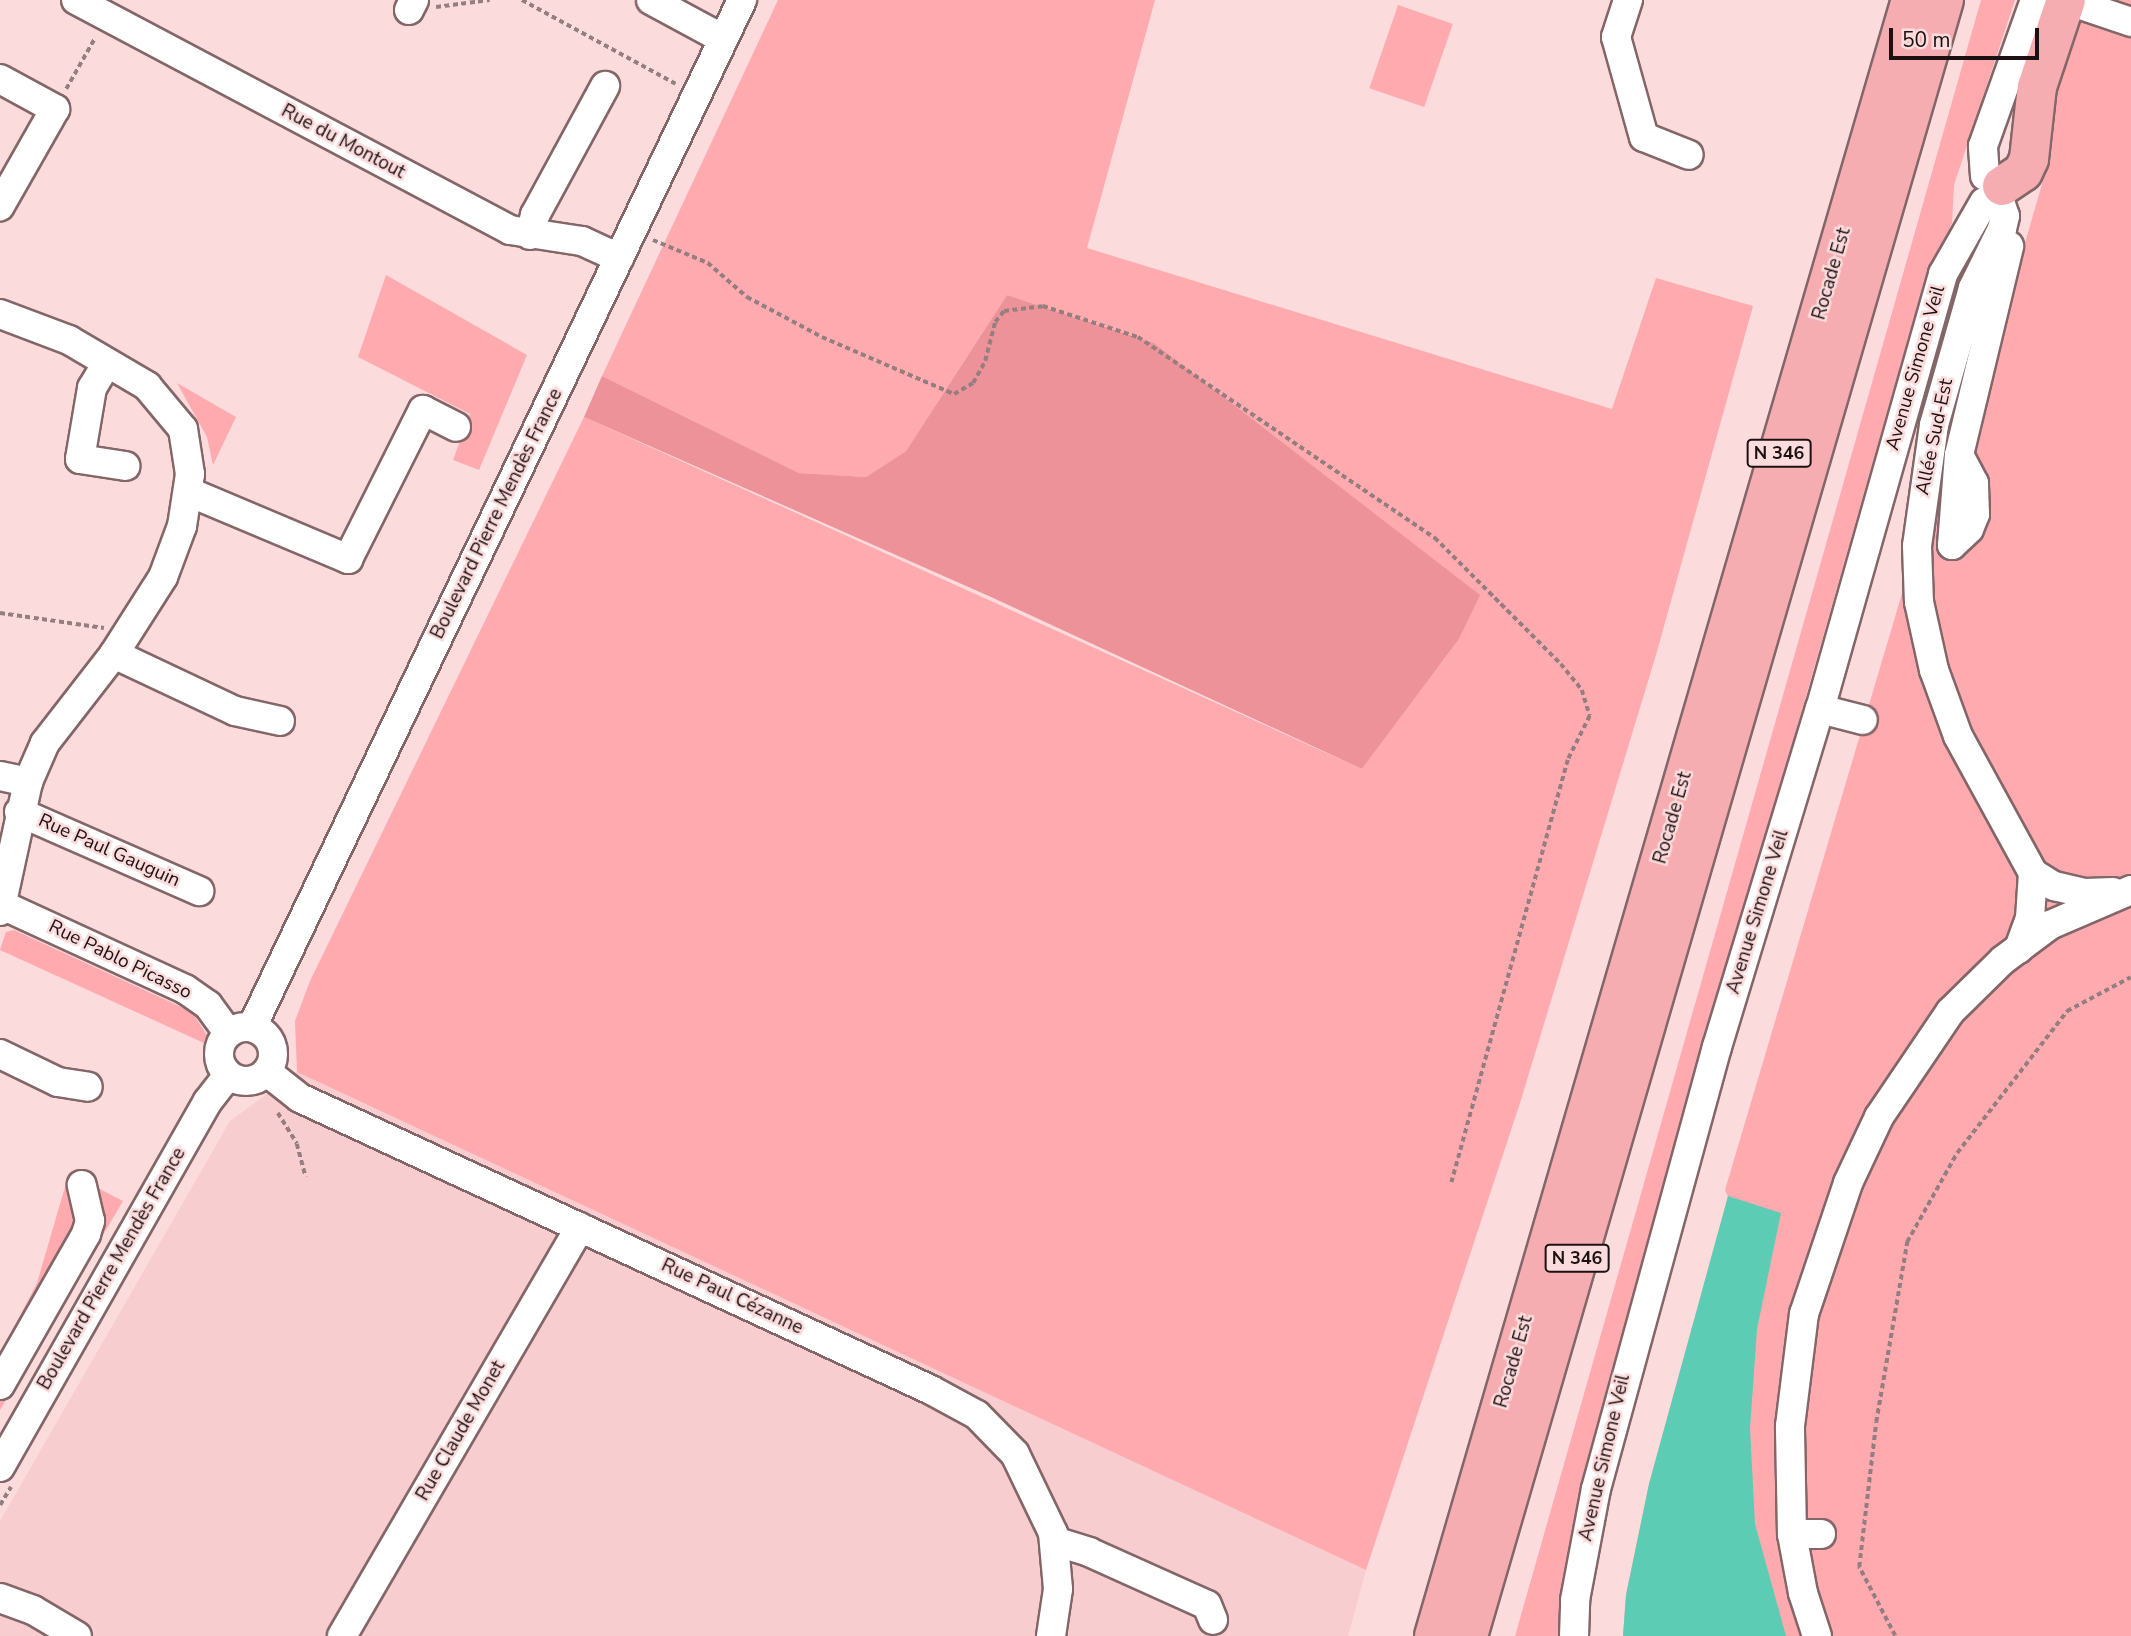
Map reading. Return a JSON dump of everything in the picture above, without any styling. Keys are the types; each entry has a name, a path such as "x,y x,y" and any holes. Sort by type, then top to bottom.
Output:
{"highway":[{"name":"Rocade Est","path":"1434,1636 1911,0"},
{"name":"Rocade Est","path":"1468,1636 1944,0"},
{"path":"1933,37 1955,21 1962,0"},
{"path":"1995,196 2023,172 2029,159 2037,87 2066,0"}],"street":[{"name":"Rue du Montout","path":"76,0 510,230 582,241 619,258"},
{"path":"651,0 723,39"},
{"name":"Boulevard Pierre Mendès France","path":"240,1030 619,258 742,0"},
{"path":"1628,0 1616,37 1644,136 1689,155"},
{"path":"1952,545 1941,522 1947,482 1959,455 2009,247 1983,146 2035,0"},
{"path":"2066,0 2120,14"},
{"path":"0,79 55,109 0,206"},
{"path":"530,235 536,215 605,86"},
{"name":"Allée Sud-Est","path":"1995,196 1992,257 1973,288 1925,467 1917,546 1919,602 1934,670 1958,736 2033,873"},
{"name":"Avenue Simone Veil","path":"1574,1636 1575,1600 1596,1489 1624,1373 1820,709 1943,274 1995,196"},
{"name":"Rue Paul Gauguin","path":"0,314 69,340 147,386 183,429 189,456 189,492 173,553 130,631 45,743 28,782 19,812 1,907"},
{"path":"107,363 92,388 80,459 125,466"},
{"path":"1925,467 1950,439 1969,405"},
{"path":"189,492 348,559 423,410 456,427"},
{"path":"114,654 235,711 280,721"},
{"path":"1820,709 1863,720"},
{"path":"0,776 28,782"},
{"name":"Rue Paul Gauguin","path":"19,812 199,891"},
{"path":"2019,948 2030,918 2033,873 2064,889 2128,891"},
{"path":"1817,1636 1803,1593 1792,1534 1790,1426 1804,1314 1848,1183 1879,1117 1942,1046 1950,1012 2019,948 2050,925 2128,891"},
{"name":"Rue Pablo Picasso","path":"1,907 186,989 240,1030"},
{"path":"240,1030 272,1045 267,1072 244,1082 228,1075 219,1049 240,1030"},
{"path":"0,1054 58,1082 88,1087"},
{"name":"Rue Paul Cézanne","path":"267,1072 300,1098 977,1415 1015,1454 1036,1491 1054,1541 1058,1589 1051,1636"},
{"name":"Boulevard Pierre Mendès France","path":"0,1467 201,1112 228,1075"},
{"path":"0,1385 86,1234 90,1221 82,1185"},
{"name":"Rue Claude Monet","path":"342,1636 580,1227"},
{"path":"1792,1534 1821,1534"},
{"path":"1054,1541 1089,1552 1207,1605 1213,1620"},
{"path":"0,1598 33,1610 77,1636"}],"path":[{"path":"522,0 696,96"},
{"path":"55,109 107,17"},
{"path":"632,231 708,263 747,297 822,337 954,394 973,383 985,361 995,322 1004,311 1043,306 1138,337 1435,538 1561,664 1581,690 1590,716 1568,760 1452,1182"},
{"path":"0,613 130,631"},
{"path":"1895,1636 1859,1567 1876,1422 1907,1242 1957,1153 2067,1011 2131,977"},
{"path":"273,1105 297,1144 306,1177"}],"shaded area":[{"path":"778,0 1155,0 1087,248 1612,409 1656,278 1753,306 1656,655 1520,1103 1366,1570 297,1072 295,1021 310,981 584,417 1362,769 1459,639 1479,595 1154,343 1007,295 906,451 866,477 799,473 602,376"},
{"path":"1981,0 2015,0 1954,185 1952,223 1923,286 1603,1408 1581,1507 1563,1636 1515,1636"},
{"path":"2092,0 2131,0 2131,1636 1623,1636 1626,1595 1649,1484 1728,1197 1725,1190 1906,580 1911,470 1930,390 2009,298 2042,184 2049,114 2072,32"},
{"path":"1398,5 1453,24 1424,107 1369,88"},
{"path":"386,275 527,355 479,470 453,460 470,414 358,357"},
{"path":"1007,295 1154,343 1480,595 1459,639 1362,769 991,597 584,417 602,376 799,473 866,477 906,451"},
{"path":"177,383 236,417 213,465 207,437"},
{"path":"14,930 192,1012 207,1035 204,1043 0,950 6,932"},
{"path":"297,1072 1366,1570 1348,1636 0,1636 0,1521 230,1121"},
{"path":"69,1173 123,1201 0,1410 0,1354 37,1283"},
{"path":"1728,1196 1781,1213 1757,1329 1750,1429 1755,1524 1786,1636 1623,1636 1626,1595 1649,1484"}]}
